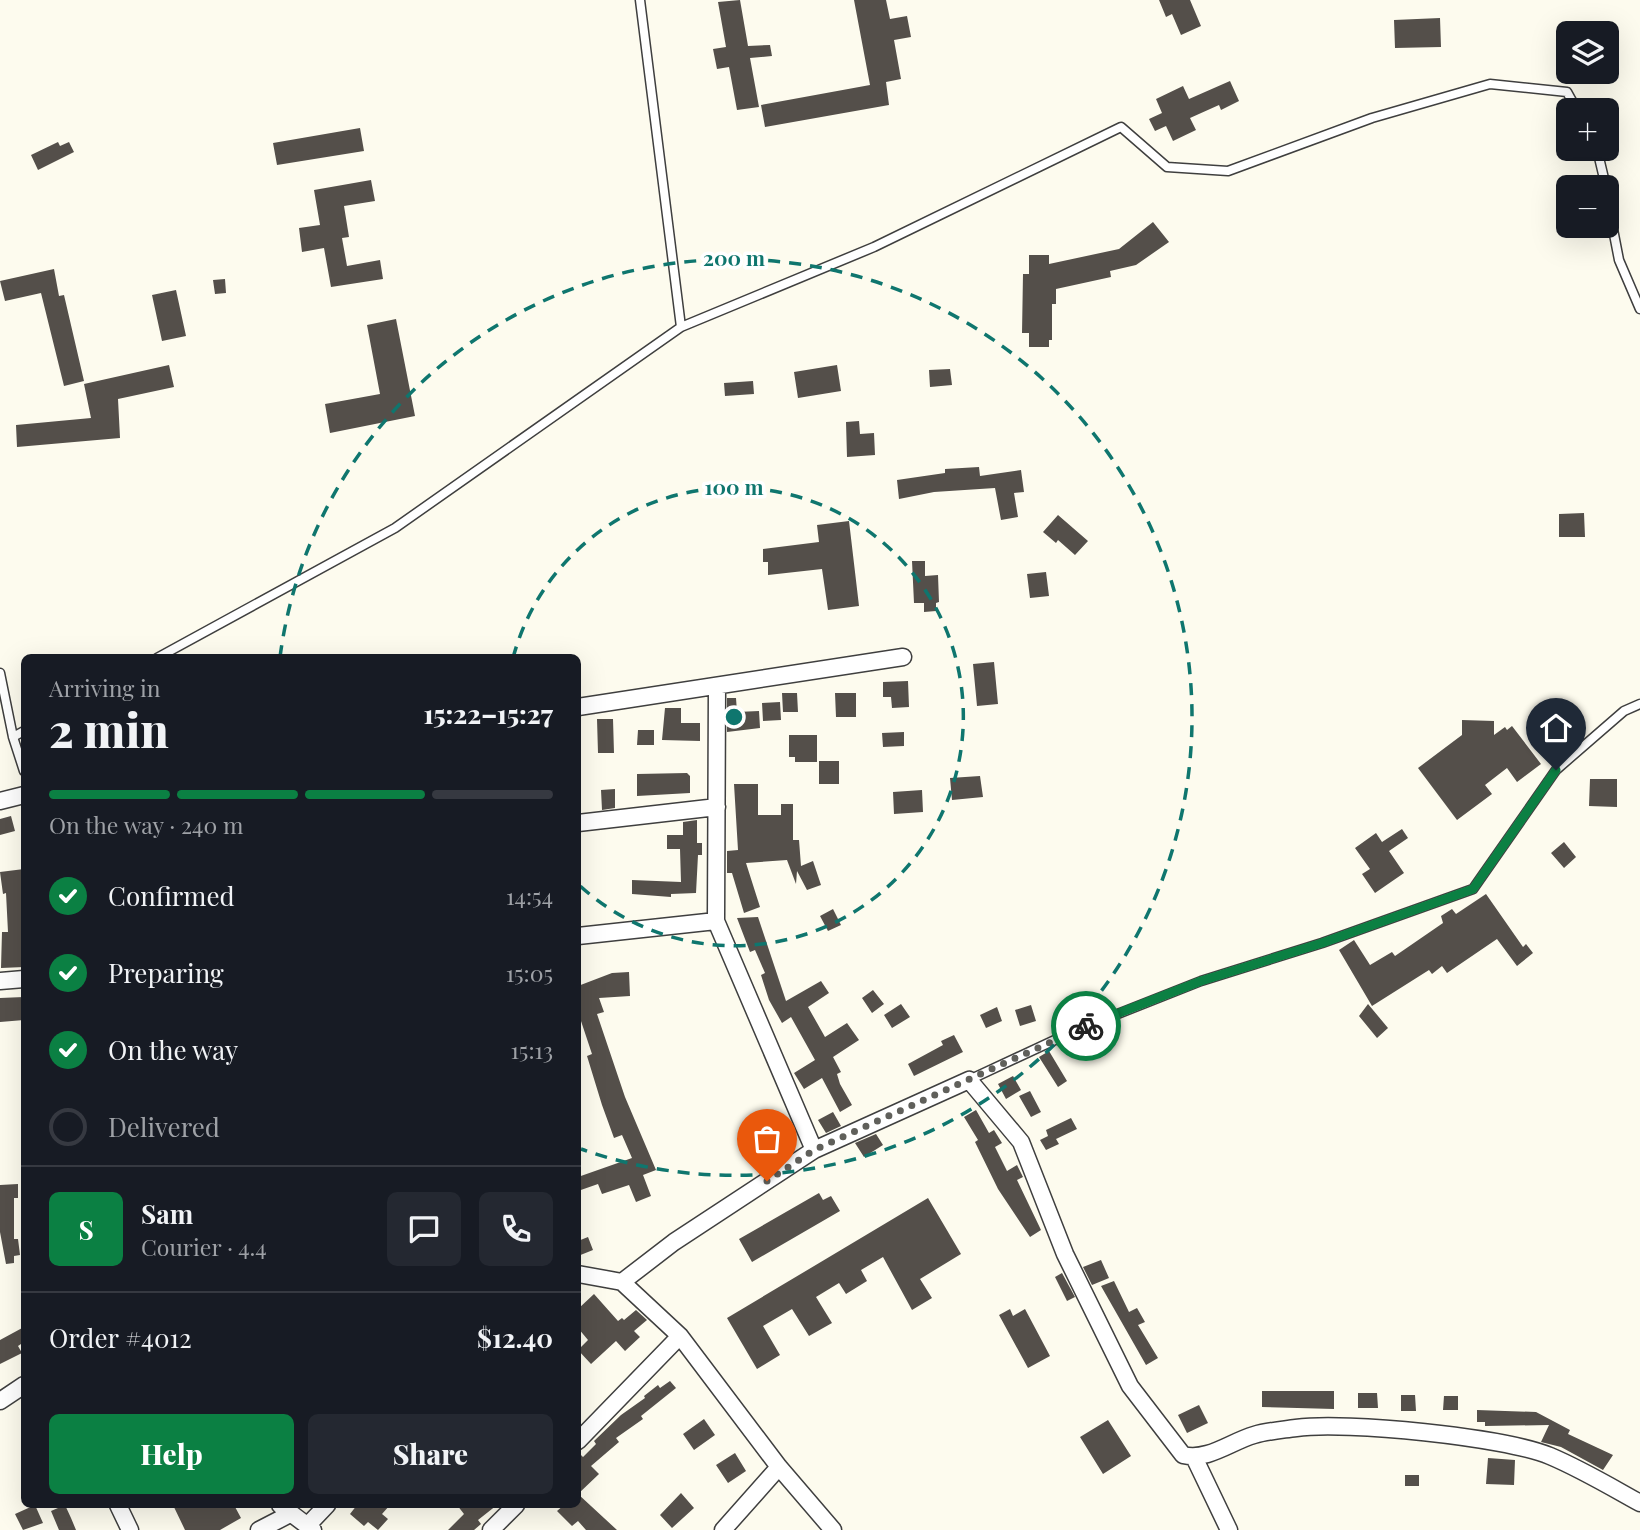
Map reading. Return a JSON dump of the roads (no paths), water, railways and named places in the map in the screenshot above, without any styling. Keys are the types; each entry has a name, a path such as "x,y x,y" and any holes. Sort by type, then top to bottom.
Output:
{"street":[{"path":"581,708 902,657"},
{"path":"717,686 716,921 814,1150"},
{"path":"0,801 21,796"},
{"path":"581,823 717,807"},
{"path":"581,936 716,921"},
{"path":"0,981 21,979"},
{"path":"622,1282 674,1242 814,1150 969,1080 1021,1142 1065,1254 1130,1386 1183,1455 1194,1457 1255,1435 1301,1428 1372,1429 1490,1442 1548,1455 1640,1503"},
{"path":"581,1275 622,1282 680,1336 779,1467 833,1530"},
{"path":"581,1438 680,1336"},
{"path":"0,1401 21,1387"},
{"path":"1194,1457 1229,1530"},
{"path":"723,1530 779,1467"},
{"path":"119,1508 130,1530"},
{"path":"259,1530 285,1510 310,1528 325,1508"},
{"path":"491,1530 513,1508"}],"lane":[{"path":"640,0 681,327"},
{"path":"164,654 395,528 681,327 874,247 1121,127 1167,167 1228,171 1371,118 1490,84 1567,92 1570,98"},
{"path":"1615,238 1619,260 1640,309"},
{"path":"0,673 21,762"},
{"path":"969,1080 1072,1031 1201,981 1322,943 1473,889 1556,770 1624,712 1640,704"},
{"path":"13,737 21,733"}]}
